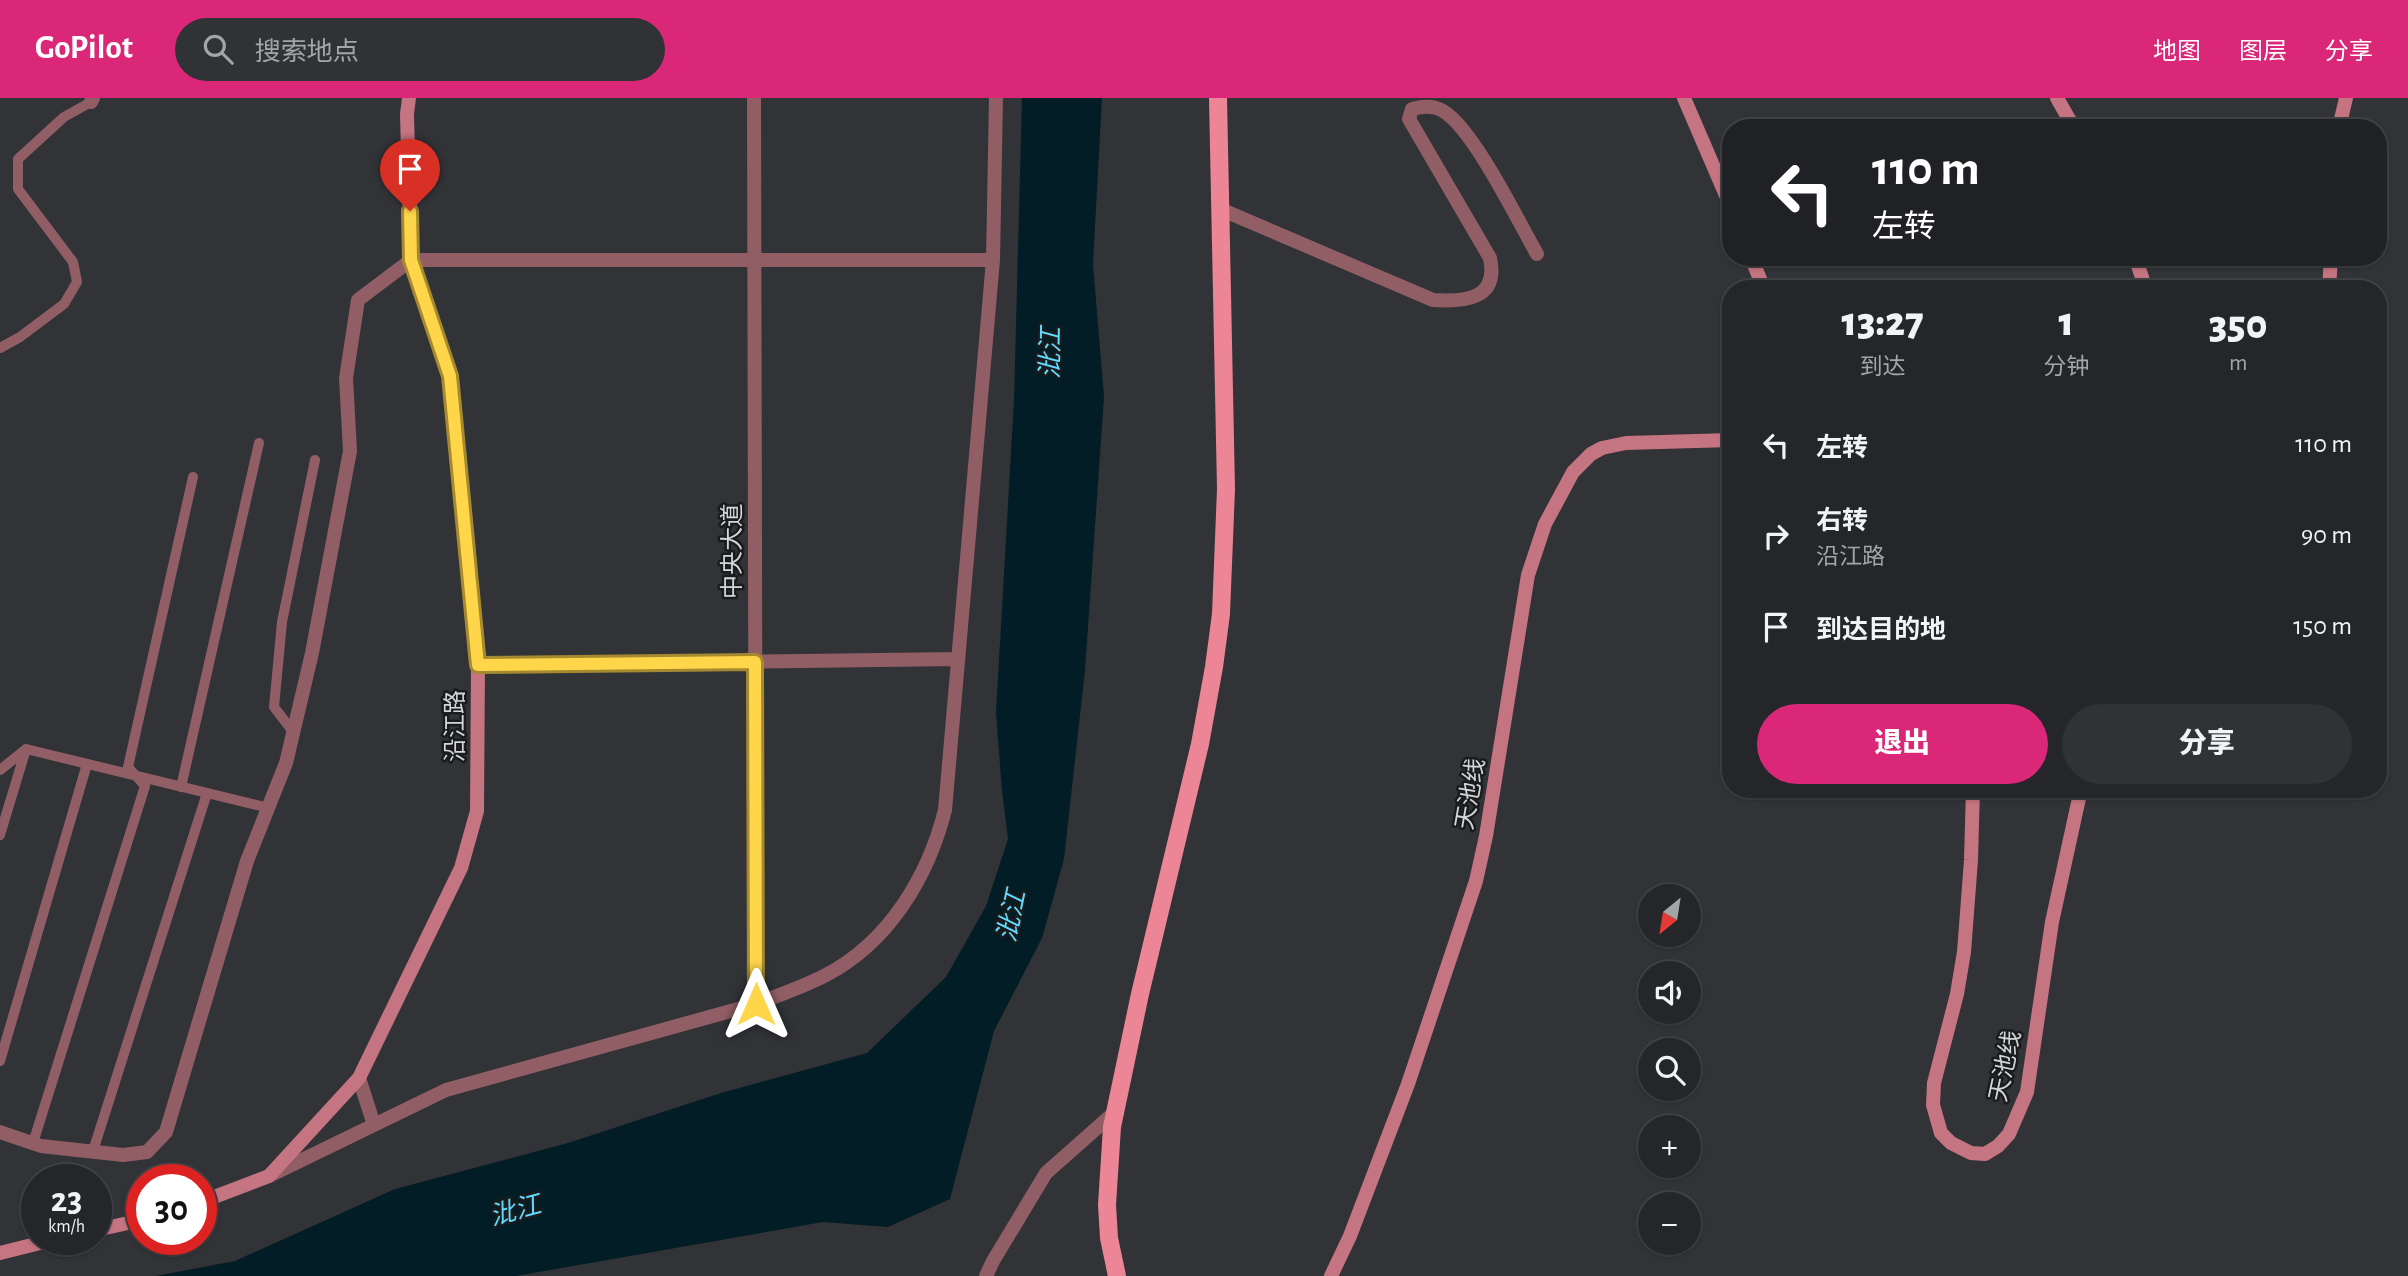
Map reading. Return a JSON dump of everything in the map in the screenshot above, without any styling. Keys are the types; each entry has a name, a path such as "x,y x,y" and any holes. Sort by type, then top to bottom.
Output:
{"main road":[{"path":"1117,1276 1109,1238 1107,1205 1108,1169 1116,1111 1140,994 1200,744 1221,614 1226,489 1218,98"}],"street":[{"name":"沿江路","path":"269,1176 359,1078 461,868 477,811 478,665 450,376 411,260 407,114 409,98"},
{"name":"中央大道","path":"754,98 756,1004"},
{"path":"217,1196 269,1176 446,1090 756,1004 827,974 855,956 897,915 937,843 945,810 993,260 996,98"},
{"path":"1684,98 1722,186"},
{"path":"2057,98 2069,119"},
{"path":"2341,119 2346,98"},
{"path":"1220,209 1433,300 1472,299 1483,292 1490,282 1493,272 1490,258 1409,119 1412,109 1430,106 1444,111 1459,124 1481,155 1537,254"},
{"path":"0,1132 33,1143 123,1155 147,1153 166,1132 247,861 286,763 294,733 350,451 346,378 358,300 411,260 993,260"},
{"name":"天池线","path":"1331,1276 1350,1236 1408,1084 1476,881 1486,836 1528,575 1545,524 1573,472 1591,454 1602,448 1626,443 1722,440"},
{"path":"478,665 958,659"},
{"name":"天池线","path":"1973,798 1964,952 1957,994 1934,1083 1933,1105 1941,1133 1951,1143 1971,1153 1984,1154 1998,1146 2009,1134 2027,1092 2052,922 2079,798"},
{"path":"359,1078 374,1125"},
{"path":"986,1276 1046,1173 1116,1111"},
{"path":"0,1253 21,1248"}],"lane":[{"path":"0,348 20,337 64,304 77,282 73,262 18,189 18,159 64,117 92,100"},
{"path":"181,787 259,443"},
{"path":"294,733 274,707 282,622 315,460"},
{"path":"33,1143 145,786 128,767 193,477"},
{"path":"26,749 269,808"},
{"path":"0,770 26,749"},
{"path":"0,835 26,749"},
{"path":"0,1061 88,764"},
{"path":"93,1152 207,793"}],"water":[{"name":"沘江","path":"1022,98 1102,98 1093,264 1104,397 1085,670 1064,859 1042,938 994,1031 950,1199 888,1227 823,1222 516,1276 156,1276 235,1261 395,1189 568,1143 721,1093 867,1053 946,977 986,906 1008,839 996,712 1014,400"}],"route":[{"path":"410,211 411,260 450,376 478,665 755,662 756,1004"}]}
